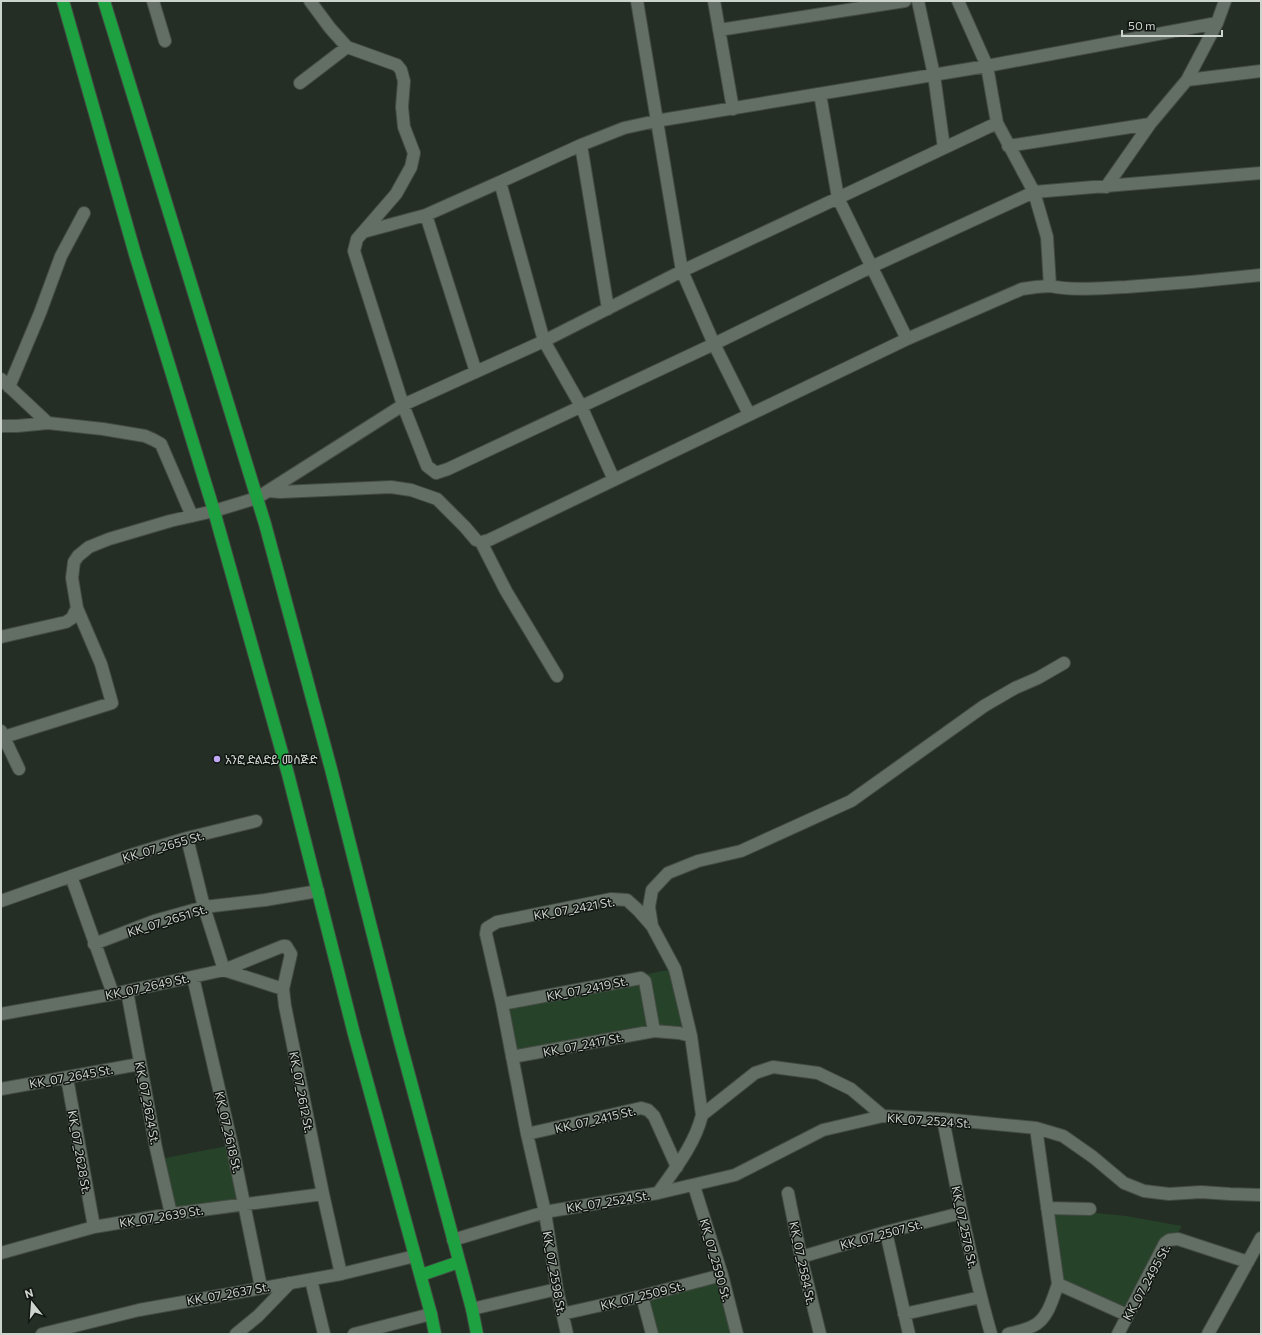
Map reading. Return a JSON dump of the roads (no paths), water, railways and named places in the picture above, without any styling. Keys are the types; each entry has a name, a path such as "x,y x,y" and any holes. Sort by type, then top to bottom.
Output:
{"highway":[{"path":"63,1 135,254 214,512 275,726 354,1034 421,1275 435,1334"},
{"path":"104,1 256,498 303,665 398,1034 472,1309 477,1334"},
{"path":"421,1275 459,1262"}],"street":[{"path":"153,1 165,41"},
{"path":"310,1 330,28 347,47 397,64 401,70 404,81 402,108 404,127 414,153 411,167 396,194 357,239 354,251 403,405 427,466 436,473 448,469 714,344 871,267 1034,192 1261,173"},
{"path":"637,1 682,271 714,344 750,414"},
{"path":"714,1 732,109"},
{"path":"719,30 905,1"},
{"path":"918,1 934,75 944,148"},
{"path":"958,1 986,66 997,123 1034,192 1047,237 1050,286"},
{"path":"1106,187 1150,124 1187,80 1217,23 1225,1"},
{"path":"363,232 426,214 581,145 624,128 656,121 986,66 1217,23"},
{"path":"300,83 347,47"},
{"path":"1187,80 1261,71"},
{"path":"820,94 838,198 907,339"},
{"path":"19,769 2,734 112,703 101,664 77,608 72,578 74,562 78,556 89,547 109,539 170,521 214,512 256,498 403,405 544,341 682,271 997,123"},
{"path":"1008,146 1150,124"},
{"path":"581,145 608,309"},
{"path":"500,182 544,341 581,406 614,480"},
{"path":"48,423 5,383 40,313 61,256 84,213"},
{"path":"426,214 476,372"},
{"path":"481,542 489,540 907,339 1022,289 1036,286 1083,289 1169,284 1261,275"},
{"path":"1,426 48,423 110,430 145,436 154,440 160,444 192,516"},
{"path":"269,491 280,492 391,487 411,490 437,499 476,540 481,542 506,591 557,676"},
{"path":"1,637 66,622 72,618 77,608"},
{"path":"658,1193 677,1167 699,1128 702,1115 691,1036 675,969 652,926 649,907 652,890 668,873 698,861 741,851 852,801 984,706 1064,663"},
{"name":"KK_07_2655 St.","path":"1,901 131,855 187,838 256,821"},
{"path":"187,838 204,907 224,970 283,989"},
{"path":"71,876 113,994"},
{"name":"KK_07_2651 St.","path":"94,944 154,921 204,907 266,900 318,891"},
{"name":"KK_07_2421 St.","path":"487,928 497,922 611,899 627,900 652,926"},
{"name":"KK_07_2598 St.","path":"487,928 486,934 502,1004 527,1134 545,1212 557,1289 567,1334"},
{"name":"KK_07_2649 St.","path":"1,1014 113,994 224,970 283,946 288,948"},
{"name":"KK_07_2612 St.","path":"288,948 291,954 283,989 323,1194 341,1274"},
{"name":"KK_07_2618 St.","path":"193,977 245,1204 261,1287"},
{"name":"KK_07_2419 St.","path":"502,1004 641,978 645,981 654,1031"},
{"name":"KK_07_2624 St.","path":"126,991 156,1148 171,1214"},
{"name":"KK_07_2417 St.","path":"512,1057 654,1031 667,1031 691,1036"},
{"name":"KK_07_2645 St.","path":"1,1089 140,1064"},
{"path":"702,1115 754,1073 772,1067 818,1073 851,1089 883,1116"},
{"name":"KK_07_2628 St.","path":"66,1078 94,1227"},
{"name":"KK_07_2415 St.","path":"527,1134 641,1108 648,1110 654,1116 677,1167"},
{"name":"KK_07_2524 St.","path":"453,1240 545,1212 658,1193 735,1176 823,1130 883,1116 943,1119 1036,1128 1063,1136 1093,1157 1124,1183 1144,1191 1169,1194 1201,1192 1261,1195"},
{"name":"KK_07_2576 St.","path":"943,1119 961,1213 980,1297 992,1334"},
{"path":"1008,1334 1034,1326 1043,1317 1050,1307 1058,1284 1036,1128"},
{"name":"KK_07_2590 St.","path":"694,1186 722,1275 737,1334"},
{"name":"KK_07_2584 St.","path":"788,1193 801,1257 820,1334"},
{"name":"KK_07_2639 St.","path":"1,1253 94,1227 171,1214 323,1194"},
{"path":"1047,1208 1090,1209"},
{"name":"KK_07_2507 St.","path":"801,1257 886,1232 961,1213"},
{"path":"886,1232 909,1334"},
{"path":"1208,1334 1261,1238"},
{"name":"KK_07_2495 St.","path":"1118,1334 1165,1243 1169,1240 1178,1239 1248,1262"},
{"name":"KK_07_2637 St.","path":"42,1334 139,1310 261,1287 311,1280 415,1256"},
{"name":"KK_07_2509 St.","path":"562,1314 642,1296 722,1275"},
{"path":"311,1280 324,1334"},
{"path":"236,1334 258,1316 290,1283"},
{"path":"1058,1284 1127,1315"},
{"path":"472,1309 557,1289"},
{"path":"642,1296 652,1334"},
{"path":"904,1314 980,1297"},
{"path":"354,1334 431,1314"}],"place":[{"name":"አንፎ ድልድይ መስጅድ","path":"217,759"}]}
